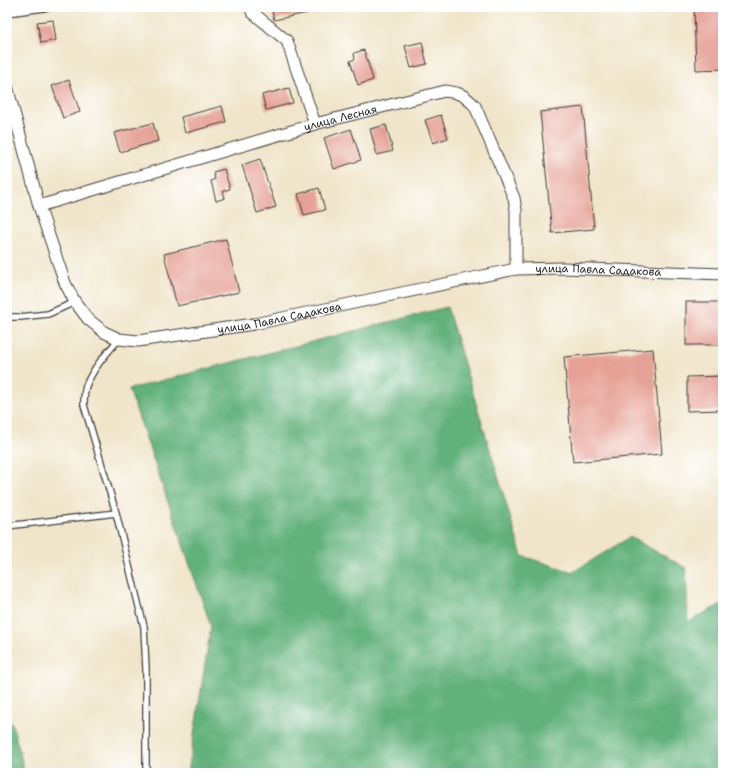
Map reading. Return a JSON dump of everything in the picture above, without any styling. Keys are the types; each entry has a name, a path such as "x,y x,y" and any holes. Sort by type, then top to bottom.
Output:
{"street":[{"path":"251,7 252,12 287,41 315,124"},
{"name":"улица Павла Садакова","path":"7,86 39,206 65,283 75,302 88,319 104,332 119,339 138,341 254,324 516,269 563,268 723,274"},
{"name":"улица Лесная","path":"39,206 315,124 446,91 465,96 475,106 514,198 516,210 516,269"}],"lane":[{"path":"7,13 51,7"},
{"path":"7,317 48,314 75,302"},
{"path":"119,339 103,358 91,376 86,386 84,405 116,513 144,627 146,669 146,773"},
{"path":"7,526 116,513"}],"green space":[{"path":"447,307 522,556 573,572 630,537 686,568 688,622 723,603 723,773 188,773 211,626 129,389"},
{"path":"7,720 12,723 25,773 7,773"}],"building":[{"path":"271,7 311,7 312,12 274,20"},
{"path":"694,7 723,7 723,69 696,70"},
{"path":"53,20 56,40 41,43 37,22"},
{"path":"422,42 427,64 411,68 405,46"},
{"path":"364,50 373,80 358,85 350,61 355,59 354,53"},
{"path":"69,80 80,112 63,118 52,86"},
{"path":"289,88 293,103 266,110 262,95"},
{"path":"222,106 226,122 185,133 181,117"},
{"path":"583,107 594,229 552,233 540,112"},
{"path":"441,115 448,138 433,143 425,120"},
{"path":"153,123 158,141 120,152 114,133"},
{"path":"386,125 393,151 377,155 370,129"},
{"path":"351,129 361,160 334,169 324,138"},
{"path":"260,159 276,207 257,213 242,165"},
{"path":"224,169 230,189 223,191 225,198 216,201 211,181 215,179 213,172"},
{"path":"319,188 325,210 304,215 298,194"},
{"path":"226,239 239,292 177,306 164,254"},
{"path":"686,302 723,302 723,345 686,345"},
{"path":"653,349 662,454 573,462 564,357"},
{"path":"723,376 723,410 687,411 687,377"}]}
